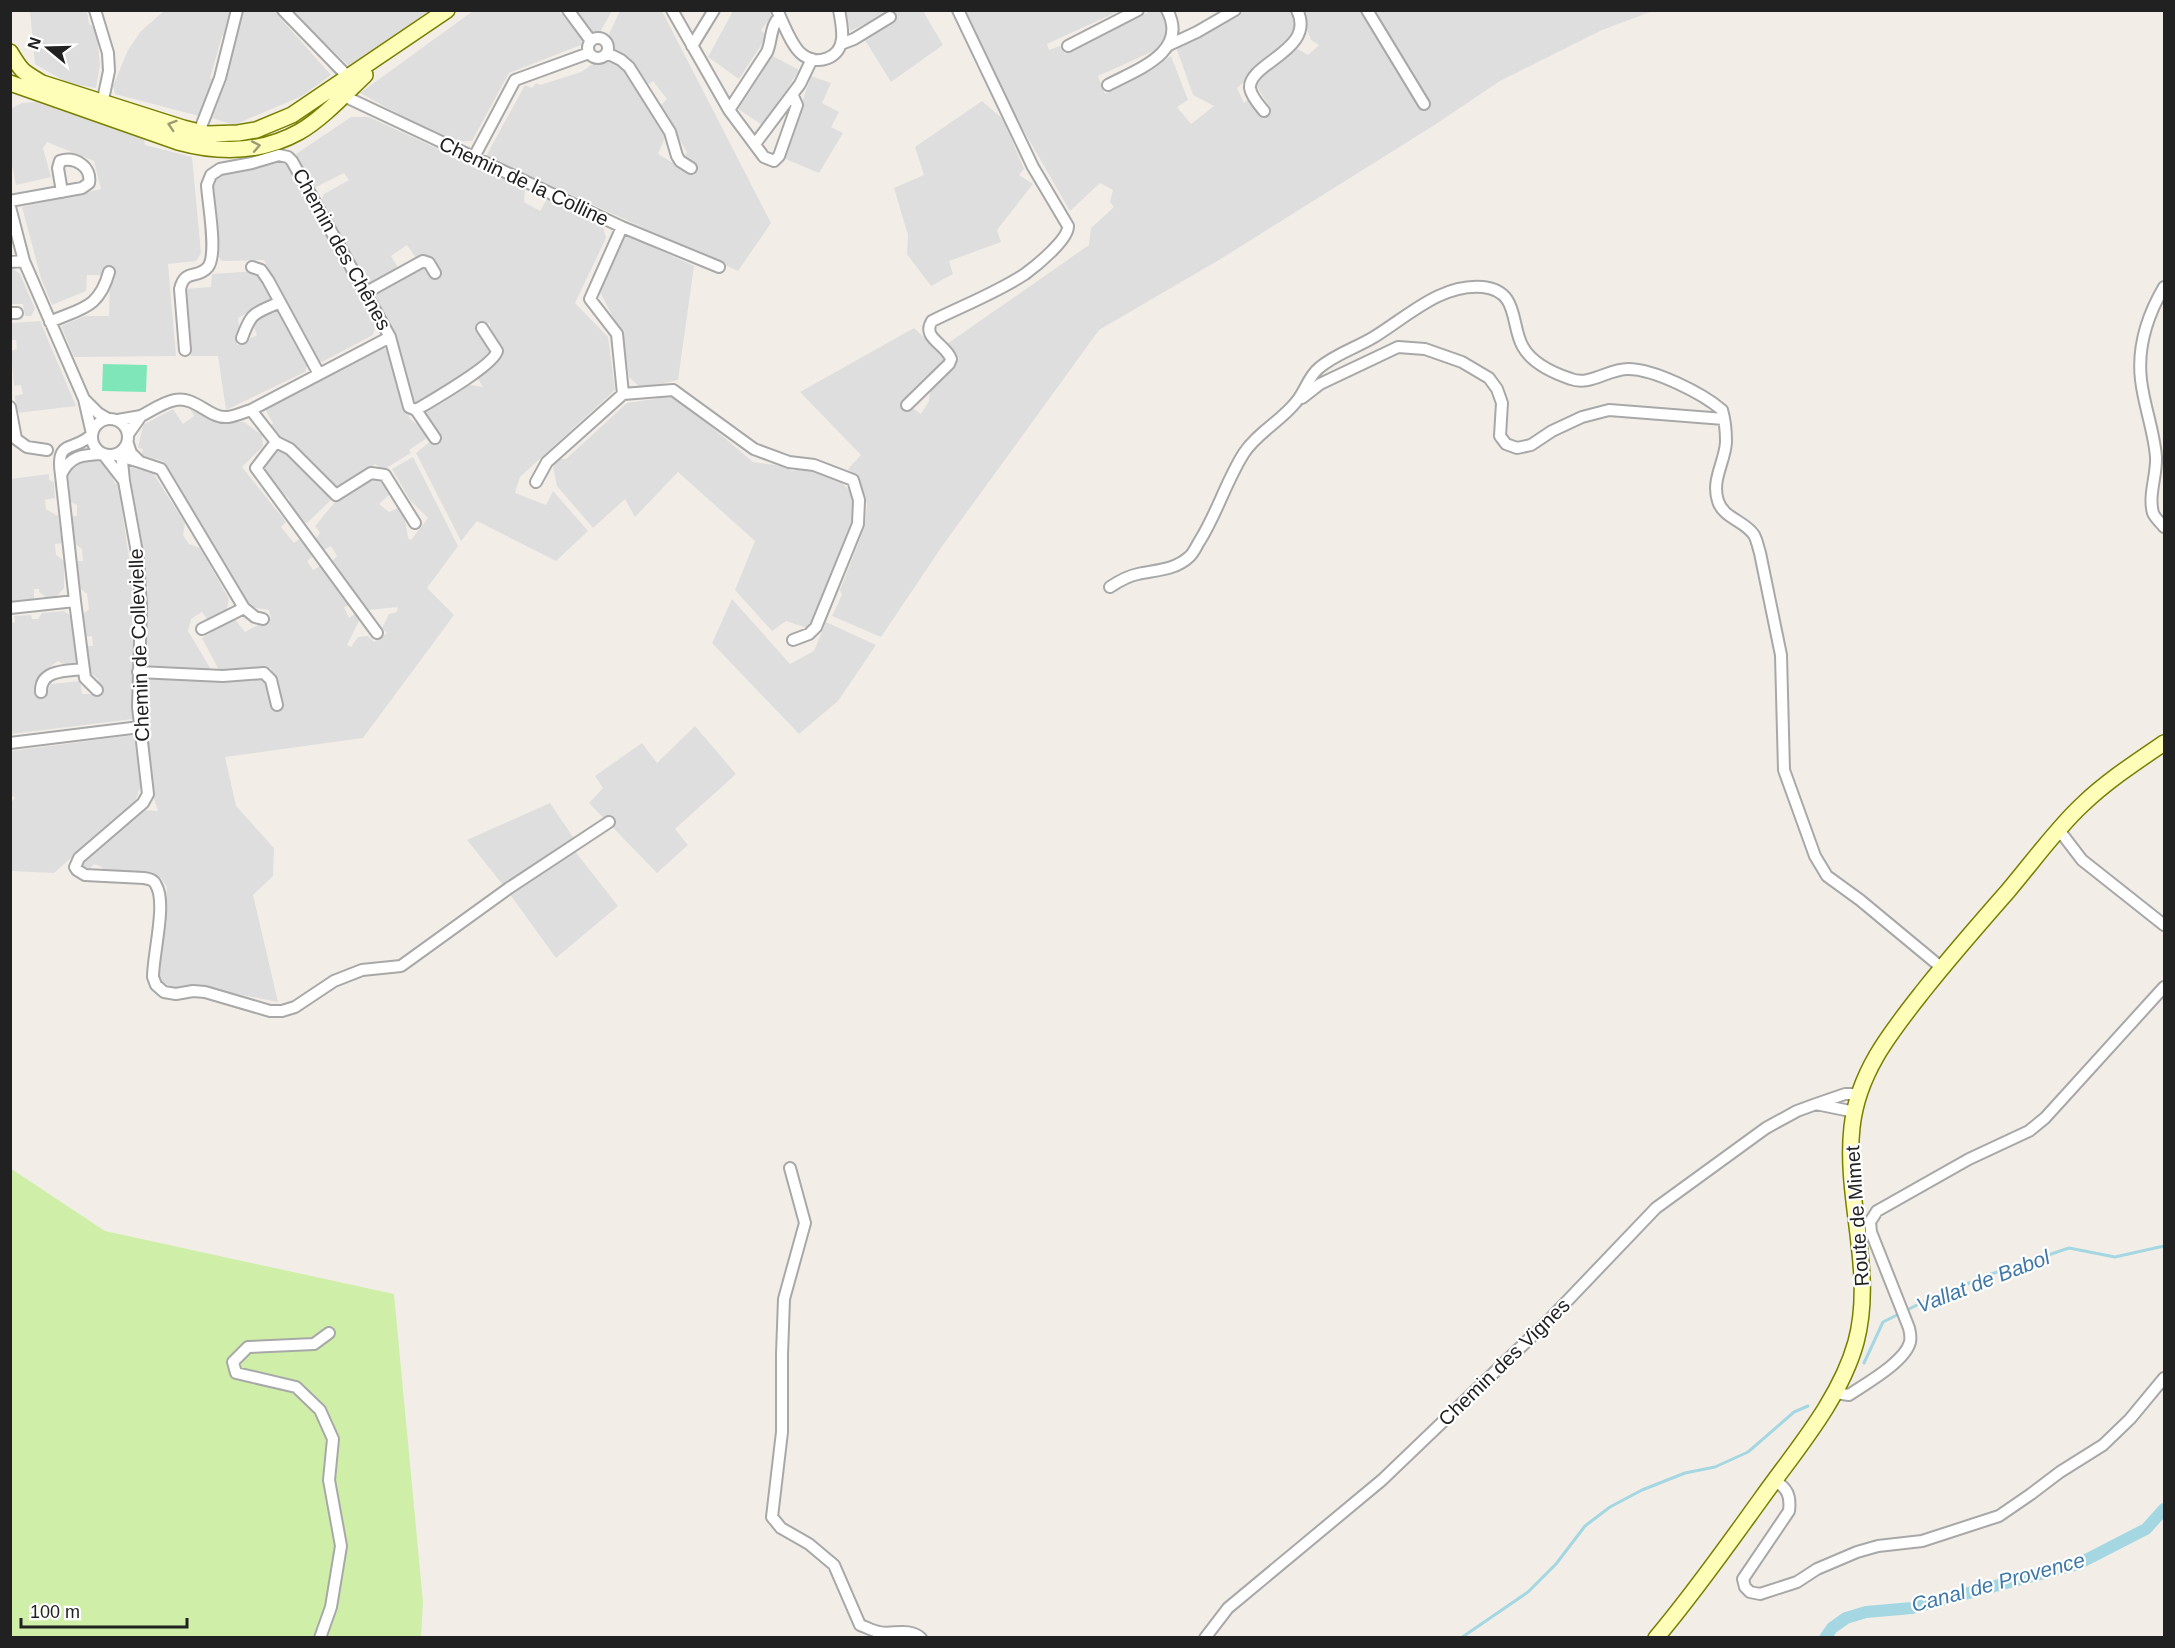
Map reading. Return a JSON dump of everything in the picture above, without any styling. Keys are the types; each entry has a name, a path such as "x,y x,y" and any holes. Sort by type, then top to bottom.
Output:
{"main road":[{"path":"12,64 42,82 178,142 203,149 260,147 299,132 352,81 441,15"},
{"path":"10,82 183,129 223,134 256,129 292,115 340,91"},
{"name":"Route de Mimet","path":"1656,1638 1683,1606 1836,1393 1856,1341 1863,1305 1862,1273 1850,1163 1855,1112 1869,1068 1882,1044 1941,968 2080,806 2123,771 2164,743"}],"street":[{"path":"95,10 108,53 109,71 101,108"},
{"path":"200,132 220,78 237,10"},
{"path":"283,10 352,81"},
{"path":"474,157 515,80 590,47 598,38 605,40 609,47 607,53 600,59 593,57 590,47 568,10"},
{"path":"672,10 729,110 767,160 777,159 797,105 793,96"},
{"path":"692,46 714,10"},
{"path":"779,14 797,50 803,56 821,61 830,57 841,44 842,28 839,10"},
{"path":"908,405 949,364 951,359 950,354 930,335 929,327 932,321 1026,273 1064,239 1068,231 1068,226 1033,167 958,10"},
{"path":"1068,46 1138,10"},
{"path":"1108,85 1158,58 1168,45 1172,32 1172,20 1167,10"},
{"path":"1168,45 1197,32 1235,10"},
{"path":"1264,111 1250,90 1251,82 1254,76 1284,53 1294,42 1299,29 1300,16 1297,10"},
{"path":"1367,10 1424,104"},
{"path":"729,110 766,52 779,14"},
{"path":"841,44 854,39 890,17"},
{"path":"607,53 621,60 629,68 670,132 680,161 691,168"},
{"path":"756,144 793,96 807,73 812,59"},
{"name":"Chemin de la Colline","path":"340,91 622,227 719,267"},
{"path":"184,350 180,289 188,275 201,272 209,266 212,254 207,186 211,175 220,169 230,141 223,134"},
{"path":"225,150 232,167"},
{"name":"Chemin des Chênes","path":"220,169 279,155 288,157 292,161 390,336 412,409 435,438"},
{"path":"10,201 62,192"},
{"path":"10,207 24,261 84,399 95,446 103,454"},
{"path":"622,227 590,299 617,334 623,393"},
{"path":"10,262 24,261"},
{"path":"365,293 423,261 429,263 435,273"},
{"path":"252,267 261,270 320,374"},
{"path":"50,322 93,304 105,285 109,272"},
{"path":"1297,402 1317,369 1334,358 1373,338 1428,301 1455,290 1483,287 1507,299 1514,313 1521,345 1540,365 1573,380 1588,381 1608,373 1628,369 1654,375 1706,397 1722,410 1726,444 1716,478 1716,494 1718,503 1725,512 1746,526 1755,536 1760,553 1781,655 1784,770 1815,856 1827,876 1860,900 1941,968"},
{"path":"2164,287 2150,313 2140,355 2141,380 2156,458 2152,499 2153,515 2164,527"},
{"path":"242,338 252,315 280,302"},
{"path":"412,409 481,369 495,357 497,351 482,328"},
{"path":"10,407 16,439 27,447 47,450 80,443 92,434 98,424 113,419 141,416 169,401 181,399 221,416 229,417 251,410 390,336"},
{"path":"1110,587 1137,574 1170,568 1190,557 1204,534 1232,472 1246,450 1297,402 1320,384 1398,347 1425,349 1462,362 1489,378 1497,389 1502,403 1500,436 1506,444 1517,448 1531,445 1552,431 1582,417 1609,410 1724,419"},
{"path":"536,482 547,462 623,393 673,390 754,450 789,462 814,465 853,480 859,501 858,524 816,627 809,634 793,640"},
{"path":"84,399 98,413 123,423 123,448"},
{"path":"251,410 276,442 290,449 336,495 371,473 385,475 415,522"},
{"path":"62,466 80,456 103,454 123,448 141,416"},
{"path":"276,442 256,468 377,633"},
{"path":"67,446 62,466 75,601 85,678 97,690"},
{"path":"123,448 140,462 161,469 244,608 255,617 263,619"},
{"name":"Chemin de Collevielle","path":"123,448 124,481 138,568 141,606 138,672 140,727 148,794 79,858 75,867 81,874 89,876 144,878 153,882 157,887 160,898 159,921 153,977 156,985 164,992 176,994 193,991 206,992 270,1011 282,1011 295,1007 334,981 362,970 390,969 401,966 509,888 609,822"},
{"path":"47,450 62,466"},
{"name":"Chemin de Collevielle","path":"103,454 124,481"},
{"path":"10,608 75,601"},
{"path":"202,629 244,608"},
{"path":"41,692 42,681 46,676 84,669"},
{"path":"138,672 223,676 264,674 271,680 277,705"},
{"path":"10,743 140,727"},
{"path":"2059,830 2082,860 2164,926"},
{"path":"1836,1393 1849,1395 1881,1374 1906,1351 1911,1340 1909,1328 1871,1232 1870,1222 1877,1211 1969,1159 2029,1131 2045,1118 2164,987"},
{"name":"Chemin des Vignes","path":"1205,1638 1228,1608 1382,1480 1549,1320 1656,1208 1766,1128 1797,1111 1816,1104 1845,1094 1860,1094"},
{"path":"1816,1104 1855,1112"},
{"path":"790,1168 803,1209 805,1224 784,1299 782,1432 772,1517 781,1528 809,1544 834,1565 860,1625 878,1632 902,1631 921,1638"},
{"path":"320,1638 331,1607 341,1546 329,1480 333,1439 320,1410 296,1387 236,1373 232,1362 248,1347 314,1344 329,1333"},
{"path":"1774,1480 1787,1491 1790,1497 1790,1511 1743,1579 1747,1590 1760,1594 1797,1582 1817,1569 1857,1552 1878,1546 1922,1541 1999,1516 2060,1472 2103,1445 2130,1419 2164,1378"}],"shaded area":[{"path":"846,10 892,11 850,31"},
{"path":"30,11 87,11 89,24 96,28 100,64 96,88 68,83 35,64"},
{"path":"164,11 232,11 227,37 222,36 210,78 213,80 199,116 115,94 113,86 128,50 141,31"},
{"path":"242,11 274,11 331,75 302,96 234,125 212,118 227,80 231,46"},
{"path":"291,11 429,11 350,67"},
{"path":"473,11 559,11 582,39 581,45 509,73 472,141 450,142 360,93"},
{"path":"573,11 612,11 600,32 590,33"},
{"path":"620,11 662,11 771,223 738,271 486,156 525,85 532,88 536,83 540,85 581,72 594,63 601,64 609,61 624,69 666,135 658,154 692,174 696,168 683,159 687,152 659,107 667,99 653,81 646,86 628,58 614,50 608,36"},
{"path":"733,11 769,11 772,16 761,30 767,36 739,79 708,57"},
{"path":"894,11 923,11 943,45 891,82 863,37 896,15"},
{"path":"959,11 1119,11 1047,44 1049,50 1060,46 1065,54 1150,11 1161,11 1167,21 1165,38 1158,49 1098,76 1105,94 1171,56 1188,100 1177,107 1191,124 1214,106 1193,95 1176,47 1245,11 1292,11 1296,19 1294,36 1283,49 1237,88 1244,103 1250,98 1262,114 1270,108 1253,80 1296,48 1308,55 1319,45 1311,40 1300,11 1363,11 1415,79 1372,11 1653,11 1602,30 1500,81 1433,126 1219,260 1099,330 943,545 881,637 832,616 842,595 840,590 865,526 867,504 858,478 848,469 861,455 800,392 914,328 947,359 909,409 913,408 921,414 929,401 930,389 959,358 947,344 1089,245 1091,228 1114,207 1110,202 1113,190 1100,183 1070,211 992,76"},
{"path":"771,55 799,70 764,126 738,109"},
{"path":"811,76 831,83 822,103 839,112 831,127 843,133 819,173 783,158"},
{"path":"982,101 1003,119 1024,169 1019,175 1033,184 997,230 1001,242 949,261 953,274 931,286 907,254 908,235 894,188 924,175 915,147"},
{"path":"36,102 144,138 145,145 192,157 201,253 196,261 168,264 176,356 74,357 61,326 85,316 109,316 110,275 87,275 86,291 52,305 41,278 22,207 101,189 94,161 47,142 43,148 51,177 16,185 11,161 10,109 22,103"},
{"path":"351,117 369,117 525,189 524,202 540,211 547,199 603,227 606,238 575,303 608,337 615,390 520,477 515,493 546,505 553,491 588,531 556,561 477,521 461,541 416,453 438,435 423,415 428,406 465,384 483,387 477,377 503,355 490,334 490,323 475,327 492,355 414,405 395,338 372,293 421,266 438,272 427,256 418,261 407,245 391,256 399,269 371,286 363,283 321,201 324,194 349,180 344,173 314,188 296,154"},
{"path":"280,162 286,163 376,322 373,335 322,362 315,360 264,260 222,261 219,257 213,190 215,179 223,170 256,168"},
{"path":"629,236 694,266 678,380 641,388 629,377 623,337 598,288 621,239"},
{"path":"11,267 20,274 35,309 31,316 25,316 23,304 11,304"},
{"path":"256,271 273,300 238,318 240,333 237,336 237,345 257,335 252,322 275,310 280,314 307,366 305,372 226,410 218,356 191,356 185,289 211,287 212,274"},
{"path":"40,321 76,406 17,413 15,396 23,394 21,385 14,386 11,351 17,349 16,340 11,340 11,323"},
{"path":"383,348 389,350 410,419 428,433 427,438 409,450 411,453 383,470 375,464 340,490 334,489 269,427 273,423 265,409"},
{"path":"675,396 753,462 784,466 792,471 807,468 833,474 850,491 854,507 851,528 813,623 807,628 786,621 772,631 735,590 755,541 678,472 635,517 625,499 593,528 557,486 553,467 559,459 566,459 627,403"},
{"path":"173,409 183,424 194,416 190,409 216,422 244,422 262,435 263,446 242,467 286,522 281,527 294,543 302,537 313,556 307,561 313,570 322,565 350,605 344,607 349,618 356,613 361,617 347,645 351,647 358,637 368,636 374,642 387,633 382,628 389,614 397,612 398,607 369,610 331,562 337,556 331,546 324,550 315,539 320,533 315,526 340,496 377,475 385,479 390,494 379,504 389,512 400,507 404,514 408,538 411,540 428,518 410,500 392,469 413,457 458,546 427,588 454,615 363,738 225,757 236,806 274,848 273,876 253,895 278,1002 207,988 179,988 159,982 167,887 161,878 151,875 103,874 102,867 94,864 86,872 81,869 81,864 141,810 158,811 149,783 144,677 261,676 267,680 281,707 271,668 220,672 202,638 234,618 245,632 271,618 269,610 249,607 163,461 141,455 143,449 138,448 143,425"},
{"path":"279,447 334,497 307,523 298,521 287,504 290,500 282,492 278,493 259,467"},
{"path":"81,460 97,460 108,466 115,484 118,483 132,578 133,719 11,734 10,623 15,622 14,616 31,615 32,619 38,619 42,613 64,611 72,617 78,662 63,664 58,661 44,671 34,684 36,695 46,694 51,684 80,681 82,694 100,694 98,679 89,672 86,646 93,646 92,636 84,637 81,616 89,609 87,594 80,588 77,561 83,561 82,549 74,543 72,516 77,516 77,505 69,501 68,491 70,490 68,473 71,465"},
{"path":"129,467 153,473 185,523 183,535 189,544 200,548 229,599 226,613 209,622 202,612 191,619 188,631 212,671 153,671 143,663 148,588"},
{"path":"49,474 49,480 54,482 55,498 45,500 46,509 58,516 62,543 55,544 56,555 64,561 64,588 58,595 48,599 39,592 39,589 34,589 34,601 11,604 10,479"},
{"path":"732,599 790,664 814,651 826,622 876,645 838,701 799,734 712,643"},
{"path":"695,726 736,774 675,829 688,845 657,873 589,803 603,788 595,776 642,743 657,763"},
{"path":"134,735 141,784 136,800 54,873 11,871 11,803 15,797 11,796 11,751"},
{"path":"550,803 575,840 503,885 467,840"},
{"path":"574,850 618,906 556,958 509,893"}],"green space":[{"path":"103,364 147,365 146,392 102,391"},
{"path":"10,1168 105,1231 394,1294 423,1602 421,1637 11,1637"}],"waterway":[{"path":"276,10 288,23"},
{"path":"329,65 338,75"},
{"name":"Vallat de Babol","path":"1864,1363 1883,1322 1919,1304 1991,1274 2069,1248 2115,1257 2164,1246"},
{"name":"Vallat de Babol","path":"1461,1638 1528,1592 1556,1564 1585,1526 1610,1507 1642,1490 1685,1473 1715,1467 1748,1452 1794,1412 1808,1406"},
{"name":"Canal de Provence","path":"1825,1638 1832,1628 1846,1618 1866,1612 1912,1608 2078,1564 2146,1529 2164,1509"}]}
